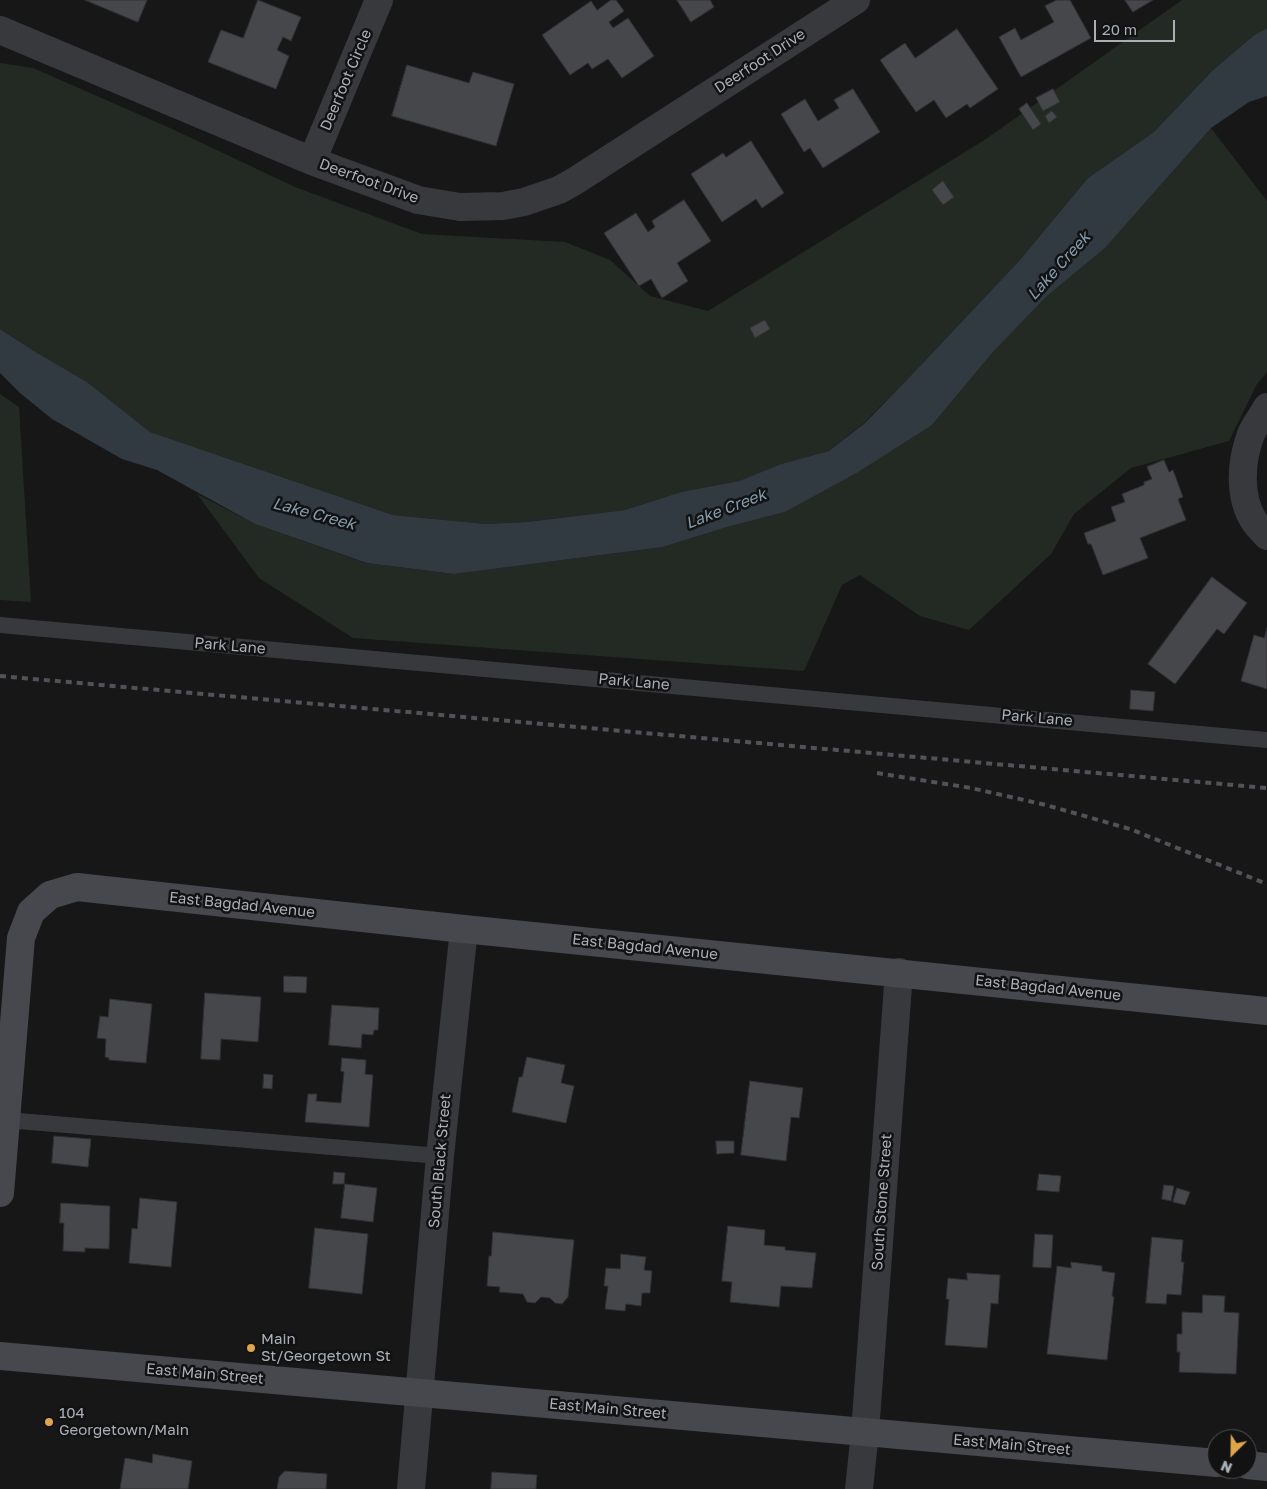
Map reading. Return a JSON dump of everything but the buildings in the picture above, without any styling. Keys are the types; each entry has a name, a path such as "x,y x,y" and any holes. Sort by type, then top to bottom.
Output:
{"street":[{"name":"Deerfoot Circle","path":"312,161 379,0"},
{"name":"Deerfoot Drive","path":"0,30 312,161 418,200 460,207 503,206 524,202 559,190 575,181 856,0"},
{"path":"1267,407 1252,433 1244,458 1243,484 1245,502 1254,521 1267,536"},
{"name":"East Bagdad Avenue","path":"6,1120 21,938 31,912 50,896 77,887 464,929 1267,1011"},
{"name":"South Black Street","path":"411,1489 440,1156 464,929"},
{"name":"South Stone Street","path":"858,1489 865,1432 899,972"},
{"path":"0,1193 6,1120"},
{"name":"East Main Street","path":"0,1356 1207,1462"}],"lane":[{"name":"Park Lane","path":"0,625 1267,740"},
{"path":"6,1120 440,1156"}],"shaded area":[{"path":"1182,0 1267,0 1267,28 1253,36 1212,71 1154,132 1088,178 1019,261 864,423 829,451 781,464 739,481 681,492 625,510 527,522 486,524 393,515 150,432 87,382 0,329 0,63 33,68 170,128 295,187 422,234 565,242 610,260 650,296 708,311 986,139"},
{"path":"1211,128 1267,201 1267,372 1257,384 1229,441 1131,468 1074,514 1051,554 969,630 920,616 860,575 842,585 804,671 353,638 259,578 197,494 255,524 366,563 454,574 663,547 727,527 785,512 932,425 993,352 1047,296 1105,248"},
{"path":"0,394 19,407 31,602 0,600"}],"water":[{"name":"Lake Creek","path":"1267,28 1267,96 1249,102 1211,128 1105,248 1047,296 993,352 932,425 858,472 785,512 727,527 663,547 454,574 367,563 255,524 157,470 122,459 52,419 20,393 0,373 0,329 87,382 150,432 393,515 486,524 527,522 625,510 681,492 739,481 781,464 829,451 865,423 1019,261 1088,178 1154,132 1212,71 1253,36"}],"railway":[{"path":"0,676 1267,788"},
{"path":"877,773 971,788 1046,805 1130,829 1267,884"}],"place":[{"name":"Main St/Georgetown St","path":"251,1348"},
{"name":"104 Georgetown/Main","path":"49,1422"}]}
